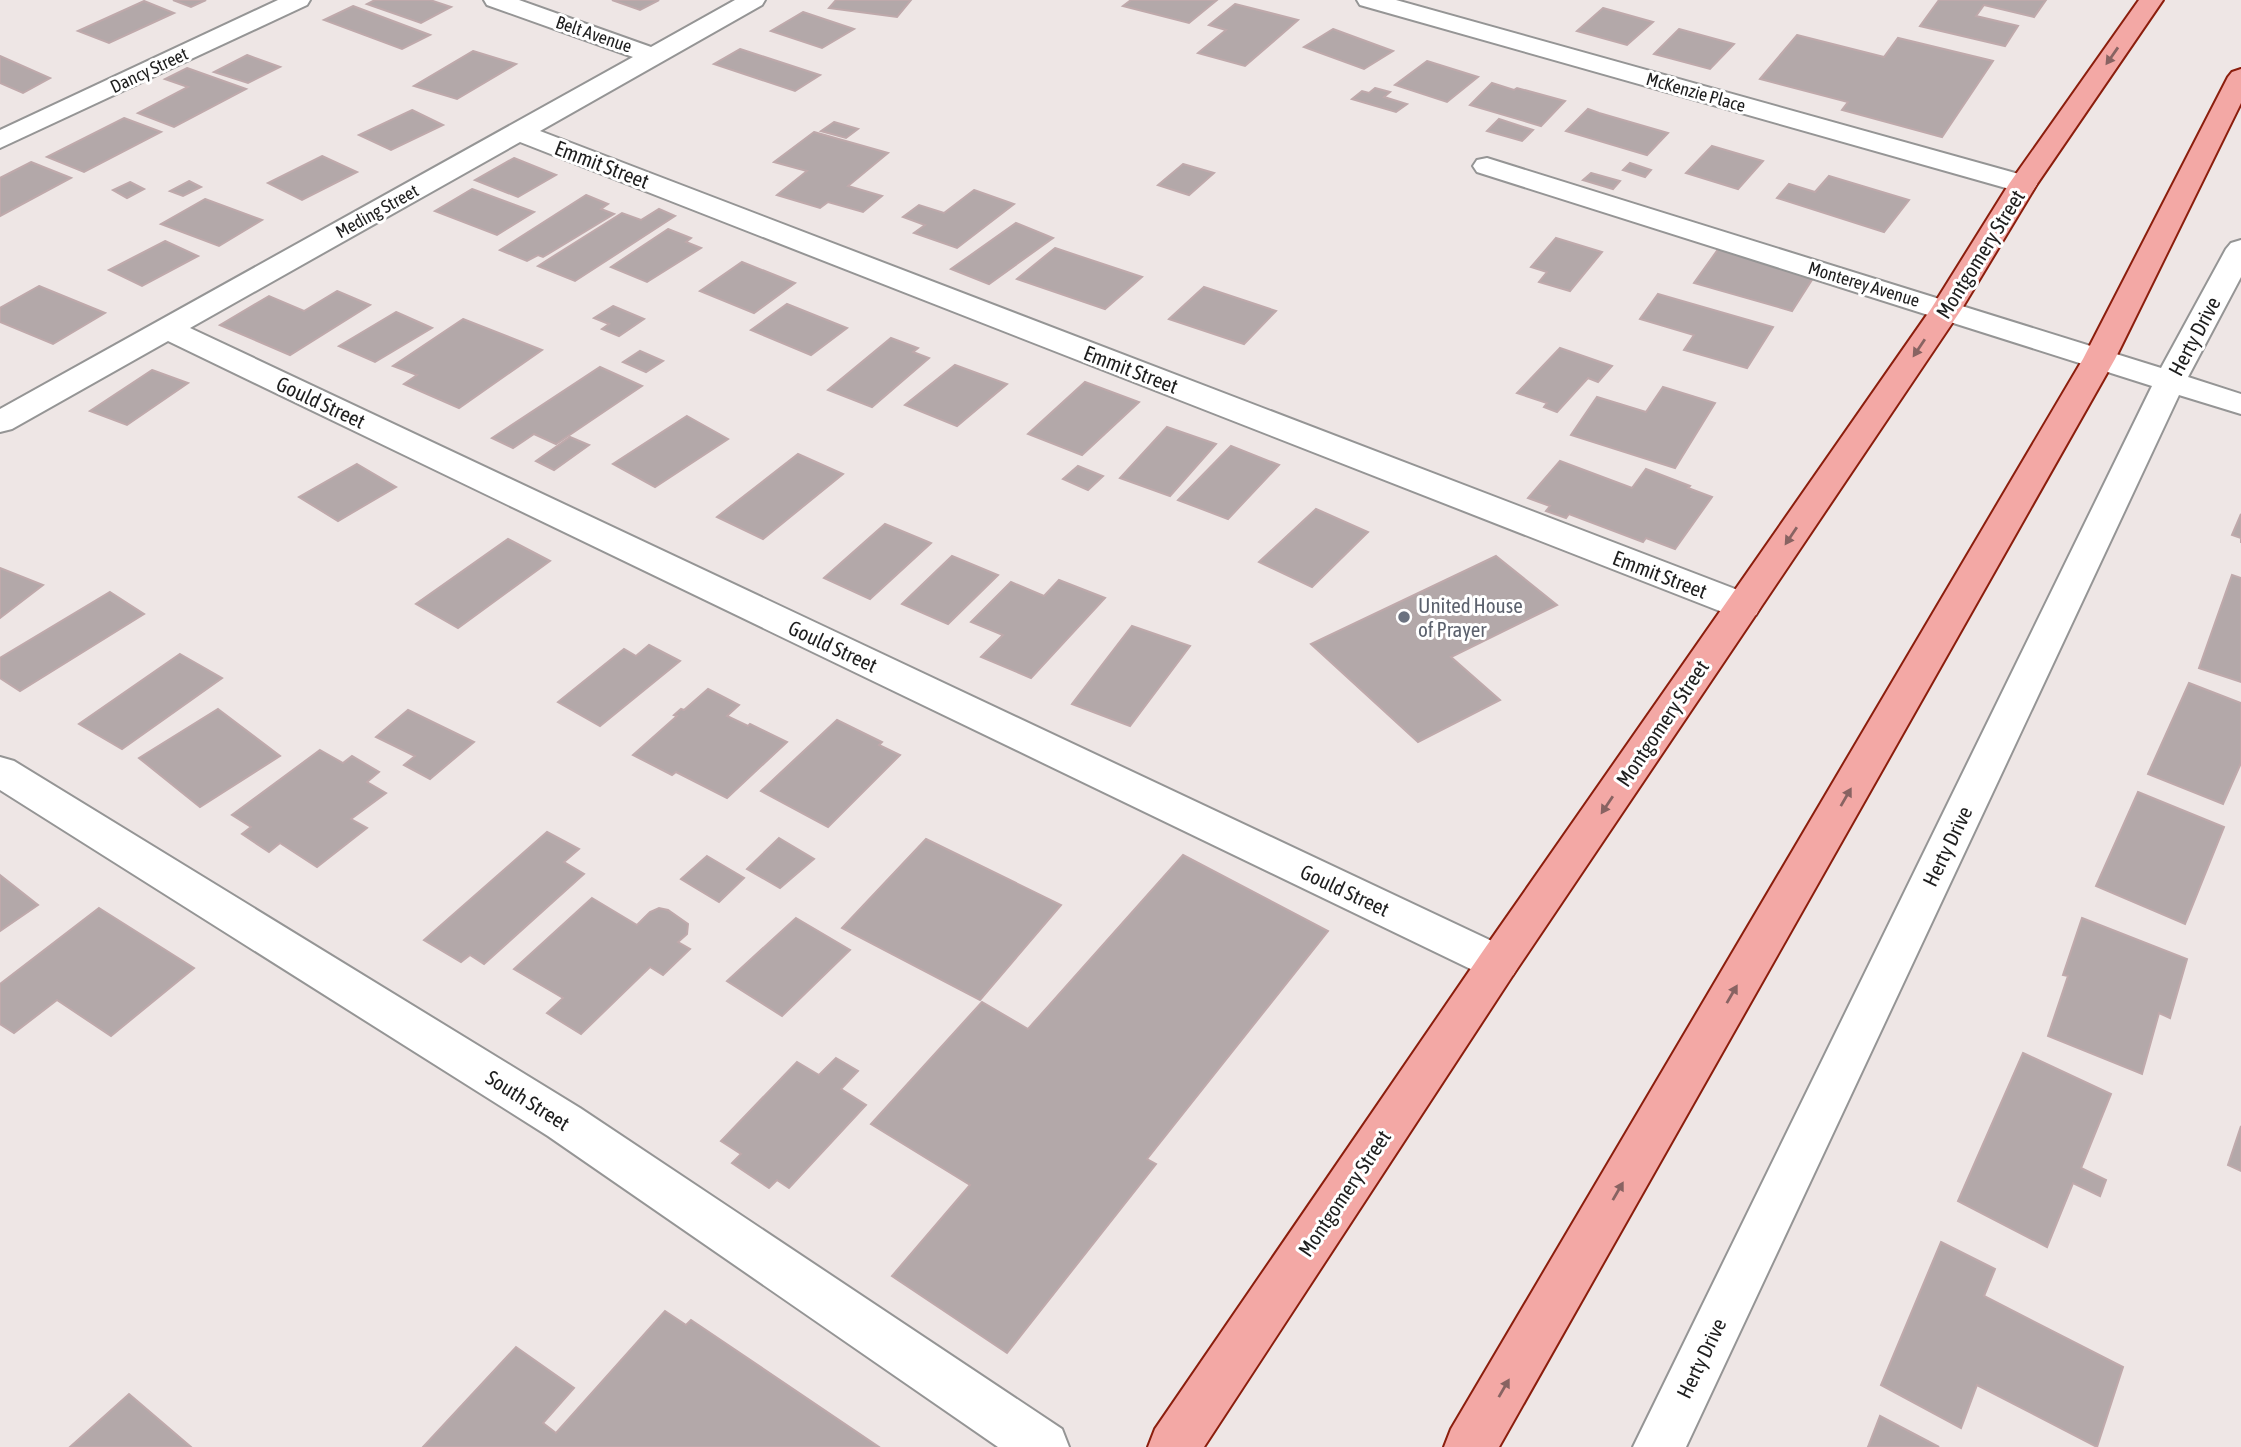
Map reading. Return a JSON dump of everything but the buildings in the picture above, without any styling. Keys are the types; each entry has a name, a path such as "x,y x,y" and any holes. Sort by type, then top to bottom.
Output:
{"main road":[{"name":"Montgomery Street","path":"1174,1447 1498,962 1946,310 2023,184 2151,0"},
{"path":"1470,1447 2099,359 2241,77"}],"street":[{"name":"Dancy Street","path":"0,140 298,0"},
{"name":"Belt Avenue","path":"496,0 651,54"},
{"name":"Meding Street","path":"0,422 519,132 651,54 753,0"},
{"name":"McKenzie Place","path":"1369,0 2023,184"},
{"name":"Emmit Street","path":"519,132 1743,606"},
{"name":"Monterey Avenue","path":"1486,166 2241,404"},
{"name":"Herty Drive","path":"1659,1447 2170,381 2241,249"},
{"name":"Gould Street","path":"168,328 1498,962"},
{"name":"South Street","path":"0,771 564,1122 1043,1447"}],"place":[{"name":"United House of Prayer","path":"1404,617"}]}
